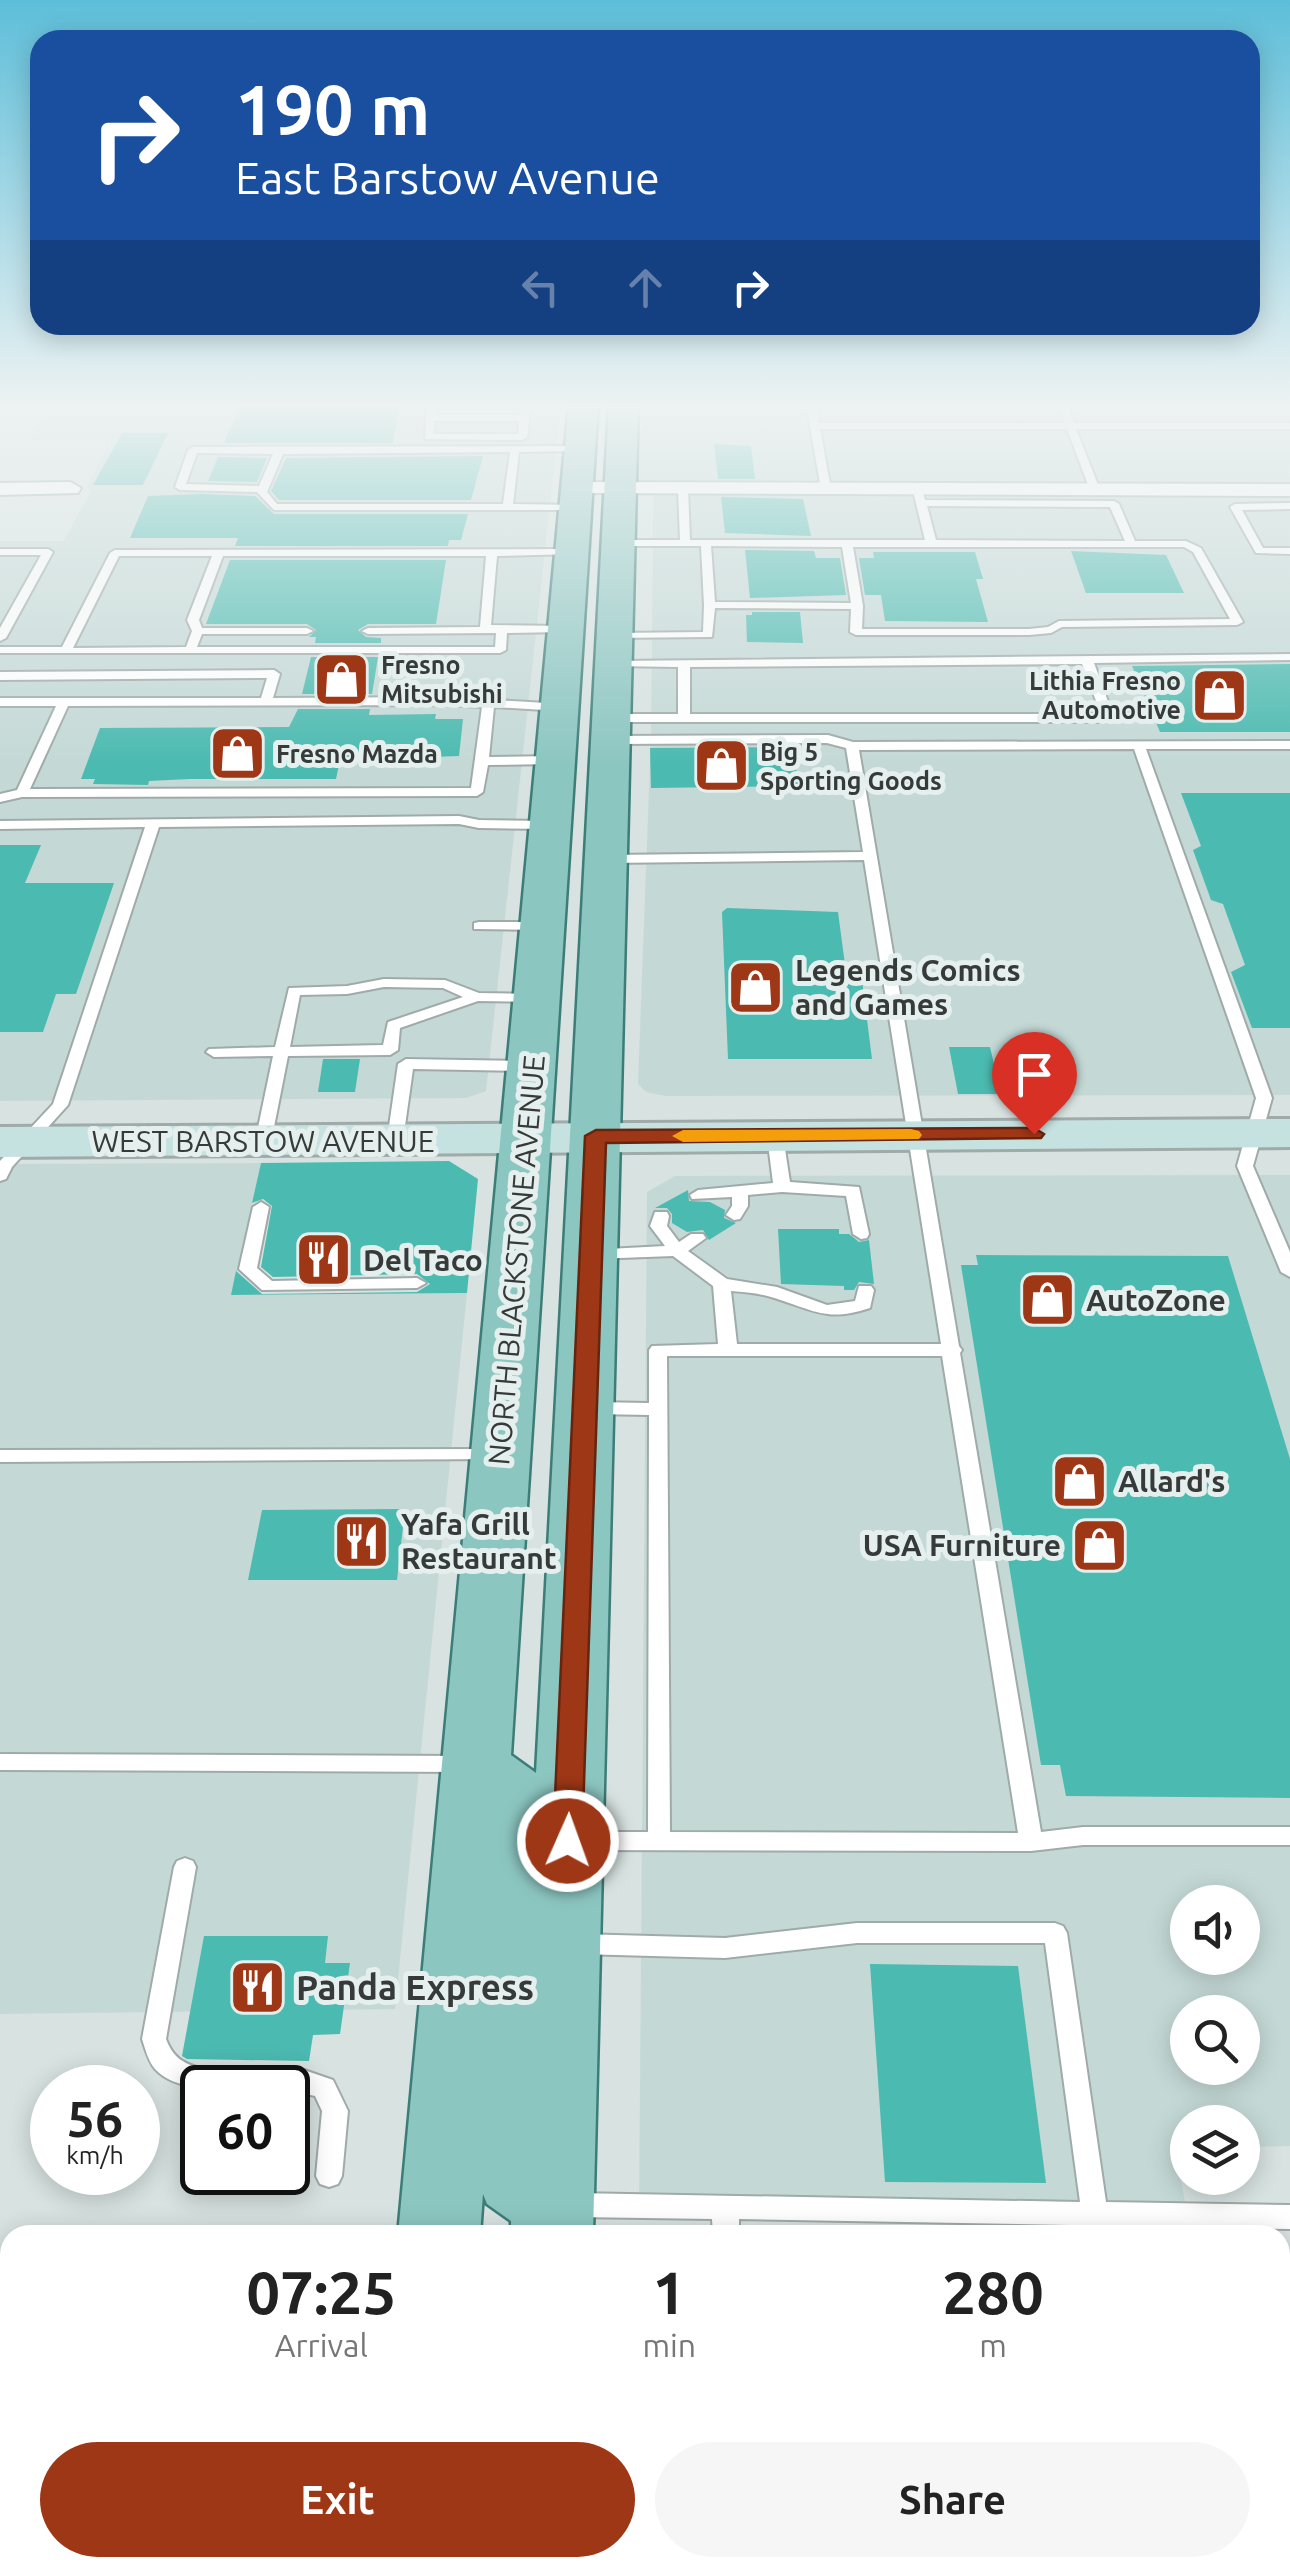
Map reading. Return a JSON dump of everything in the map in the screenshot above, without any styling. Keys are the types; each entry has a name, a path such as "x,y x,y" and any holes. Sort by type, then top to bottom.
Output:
{"main road":[{"name":"NORTH BLACKSTONE AVENUE","path":"439,2225 550,825 584,731 598,643 592,524"},
{"name":"NORTH BLACKSTONE AVENUE","path":"553,2220 606,858 584,731"},
{"name":"WEST BARSTOW AVENUE","path":"8,1154 263,1142 596,1136 1272,1133"},
{"path":"475,1764 512,1793 523,1828 509,2129 516,2178 553,2220"}],"lane":[{"path":"66,651 115,554 492,553 537,524"},
{"path":"652,524 686,543 1186,544 1198,550 1237,622 1059,624 1051,630 1029,632 856,632"},
{"path":"685,524 686,543"},
{"path":"926,524 931,543"},
{"path":"1121,524 1131,544"},
{"path":"1244,524 1260,551 1290,551"},
{"path":"598,643 708,634 706,543"},
{"path":"847,543 857,606 856,632 850,644 852,662"},
{"path":"0,552 48,552 0,638"},
{"path":"492,553 485,626 497,630"},
{"path":"190,650 198,631 193,620 219,554"},
{"path":"710,605 857,606"},
{"path":"0,650 500,650 497,630"},
{"path":"368,632 497,630 598,643 684,664 1290,657"},
{"path":"198,631 307,631"},
{"path":"699,636 700,663"},
{"path":"482,761 584,731 684,718 1108,718 1087,660"},
{"path":"684,664 684,718"},
{"path":"0,676 274,674 266,702"},
{"path":"0,702 443,700 488,704 584,731 828,740 852,746 1290,745"},
{"path":"22,794 64,702"},
{"path":"0,798 22,794 478,792 488,704"},
{"path":"852,746 1032,1842"},
{"path":"1139,746 1264,1098 1272,1133 1245,1166 1290,1272"},
{"path":"8,1154 60,1106 153,824"},
{"path":"0,825 153,824 180,831 457,830 479,824 550,825"},
{"path":"606,858 870,856"},
{"path":"480,926 542,926"},
{"path":"263,1142 294,991 445,984 477,997"},
{"path":"390,1050 393,1025 477,997 537,998"},
{"path":"214,1052 390,1050 406,1064 532,1066"},
{"path":"395,1140 406,1064"},
{"path":"775,1136 782,1187"},
{"path":"698,1195 782,1187 853,1191 861,1234"},
{"path":"716,1205 740,1191"},
{"path":"734,1215 740,1206 740,1191"},
{"path":"260,1207 248,1269 256,1280 268,1286 418,1283"},
{"path":"668,1226 677,1251 722,1284 770,1291 825,1310 849,1310 864,1304 866,1290"},
{"path":"591,1254 677,1251 698,1238"},
{"path":"722,1284 728,1350"},
{"path":"659,1841 658,1350 953,1350"},
{"path":"585,1408 658,1409"},
{"path":"0,1456 500,1455"},
{"path":"0,1762 475,1764"},
{"path":"568,1841 1032,1842 1083,1836 1290,1836"},
{"path":"185,1868 154,2039 156,2052 175,2074 194,2078 299,2078 324,2088 335,2111 329,2176"},
{"path":"564,1943 725,1948 858,1933 1055,1933 1095,2214"},
{"path":"553,2220 726,2207 1290,2217"},
{"path":"726,2207 726,2225"}],"shaded area":[{"path":"73,524 548,524 486,1091 466,1098 0,1101 0,541 64,541"},
{"path":"653,524 1290,524 1290,1095 666,1096 646,1092 638,1084 651,737"},
{"path":"261,1163 232,1295 467,1293 395,2009 0,2014 0,1164"},
{"path":"1290,1175 1290,2146 1260,2147 1260,2105 1170,2105 1170,2195 1184,2195 1188,2218 639,2215 647,1192 675,1176"}],"building":[{"path":"136,524 465,524 461,540 449,540 448,546 235,546 238,538 130,538"},
{"path":"724,524 808,524 811,536 725,533"},
{"path":"745,550 814,551 816,558 840,558 846,595 750,598"},
{"path":"1071,551 1166,555 1184,593 1086,593"},
{"path":"873,552 975,552 983,579 976,579 988,622 885,621 881,595 865,595 859,558 874,558"},
{"path":"230,560 446,560 436,624 368,624 358,630 366,637 381,638 381,643 315,643 316,637 309,637 316,630 307,624 206,624"},
{"path":"800,612 803,643 747,642 746,615"},
{"path":"311,657 378,657 372,694 302,694"},
{"path":"1290,664 1290,732 1160,732 1132,666"},
{"name":"Fresno Mazda","path":"298,709 370,709 369,715 436,714 435,719 463,719 459,756 340,760 336,779 189,779 149,781 148,785 93,784 95,779 81,779 100,728 289,727"},
{"path":"794,747 798,786 651,788 650,748"},
{"path":"1181,793 1290,793 1290,1028 1252,1028 1231,972 1245,965 1223,904 1211,900 1193,850 1201,846"},
{"path":"0,845 41,845 25,883 114,883 76,994 56,994 43,1032 0,1032"},
{"path":"727,908 838,912 846,972 861,972 872,1059 728,1059 722,912"},
{"path":"949,1047 990,1047 1001,1094 958,1094"},
{"path":"323,1059 360,1059 355,1092 318,1092"},
{"path":"449,1161 478,1179 467,1293 231,1295 236,1271 262,1294 417,1292 430,1284 417,1274 273,1277 261,1267 272,1206 263,1199 252,1203 261,1163"},
{"path":"688,1190 689,1201 710,1202 725,1210 724,1218 736,1223 709,1240 703,1230 687,1232 672,1223 667,1208 655,1208"},
{"path":"778,1229 839,1229 839,1234 849,1234 859,1242 869,1240 874,1284 859,1282 854,1290 844,1290 844,1286 781,1284"},
{"path":"976,1255 1228,1256 1290,1459 1290,1798 1066,1796 1060,1765 1041,1765 961,1265 978,1265"},
{"path":"405,1509 397,1580 248,1580 262,1510"},
{"path":"204,1936 328,1936 325,1963 350,1963 340,2034 313,2035 309,2061 182,2056"},
{"path":"870,1964 1018,1966 1046,2183 885,2182"}],"slow traffic":[{"path":"683,1136 911,1135"}],"place":[{"name":"Fresno Mitsubishi","path":"342,679"},
{"name":"Lithia Fresno Automotive","path":"1220,695"},
{"name":"Fresno Mazda","path":"237,754"},
{"name":"Big 5 Sporting Goods","path":"721,766"},
{"name":"Legends Comics and Games","path":"756,987"},
{"name":"Del Taco","path":"324,1260"},
{"name":"AutoZone","path":"1047,1300"},
{"name":"Allard's","path":"1079,1481"},
{"name":"Yafa Grill Restaurant","path":"362,1541"},
{"name":"USA Furniture","path":"1100,1545"},
{"name":"Panda Express","path":"257,1987"}],"route":[{"path":"568,1841 596,1136 1034,1134"}]}
